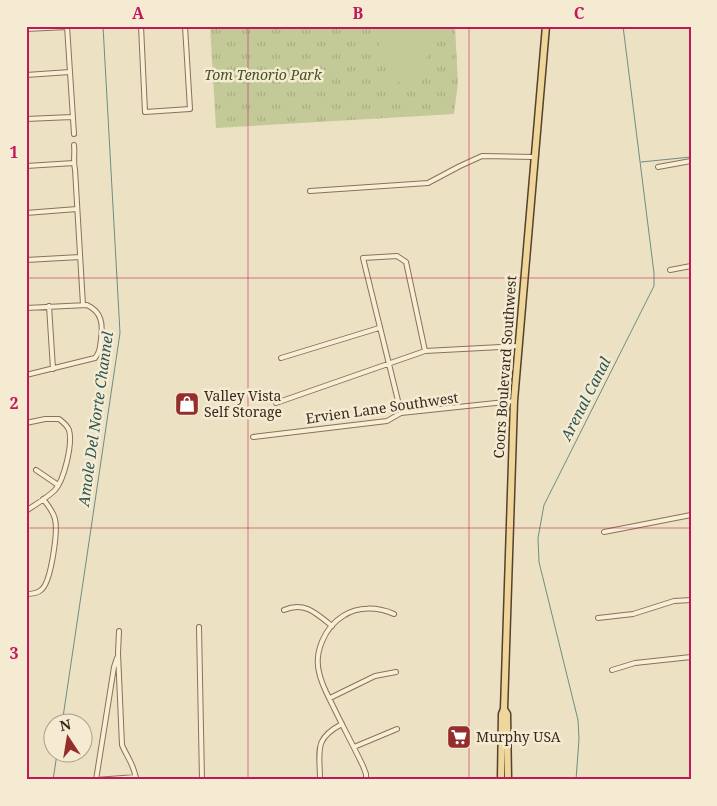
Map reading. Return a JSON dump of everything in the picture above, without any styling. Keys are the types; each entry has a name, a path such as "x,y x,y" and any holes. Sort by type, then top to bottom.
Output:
{"main road":[{"name":"Coors Boulevard Southwest","path":"501,780 514,401 546,26"},
{"name":"Coors Boulevard Southwest","path":"504,709 507,714 508,780"}],"street":[{"path":"26,29 67,26 74,134"},
{"path":"141,26 145,112 190,110 185,26"},
{"path":"26,74 70,72"},
{"path":"26,119 72,116"},
{"path":"74,145 83,304"},
{"path":"310,191 428,183 482,156 534,158"},
{"path":"658,167 691,161"},
{"path":"26,166 74,163"},
{"path":"26,213 77,210"},
{"path":"401,413 363,258 397,256 406,262 425,351"},
{"path":"26,260 80,257"},
{"path":"670,270 691,266"},
{"path":"26,308 83,304 95,310 101,318 103,326 98,355 90,361 26,374"},
{"path":"49,306 53,369"},
{"path":"281,358 379,328"},
{"path":"276,403 425,351 518,346"},
{"name":"Ervien Lane Southwest","path":"253,437 387,421 401,413 514,401"},
{"path":"26,423 53,418 64,422 68,428 69,441 64,475 58,485 26,511"},
{"path":"36,470 58,485"},
{"path":"26,594 42,590 48,578 56,531 52,512 43,499"},
{"path":"604,532 691,515"},
{"path":"598,618 633,614 674,601 691,600"},
{"path":"284,610 293,606 302,607 317,614 332,626"},
{"path":"366,780 366,774 320,680 318,662 322,640 341,617 356,610 380,609 394,614"},
{"path":"199,627 202,780"},
{"path":"118,653 114,667 96,780 136,778 134,768 122,745 118,653 119,631"},
{"path":"612,670 635,663 691,657"},
{"path":"330,698 375,676 396,672"},
{"path":"320,780 321,742 326,733 342,724"},
{"path":"354,748 379,735 397,729"}],"green space":[{"name":"Tom Tenorio Park","path":"210,26 455,26 458,83 454,114 216,128"},
{"path":"403,26 431,26 431,46 423,63 416,70 391,86 376,35 379,31"}],"waterway":[{"name":"Amole Del Norte Channel","path":"63,714 120,333 103,26"},
{"name":"Arenal Canal","path":"576,780 579,739 578,720 539,562 538,538 544,505 654,286 654,273 623,26"},
{"path":"641,162 691,157"},
{"name":"Amole Del Norte Channel","path":"53,780 55,764"}],"place":[{"name":"Valley Vista Self Storage","path":"187,404"},
{"name":"Murphy USA","path":"459,737"}]}
